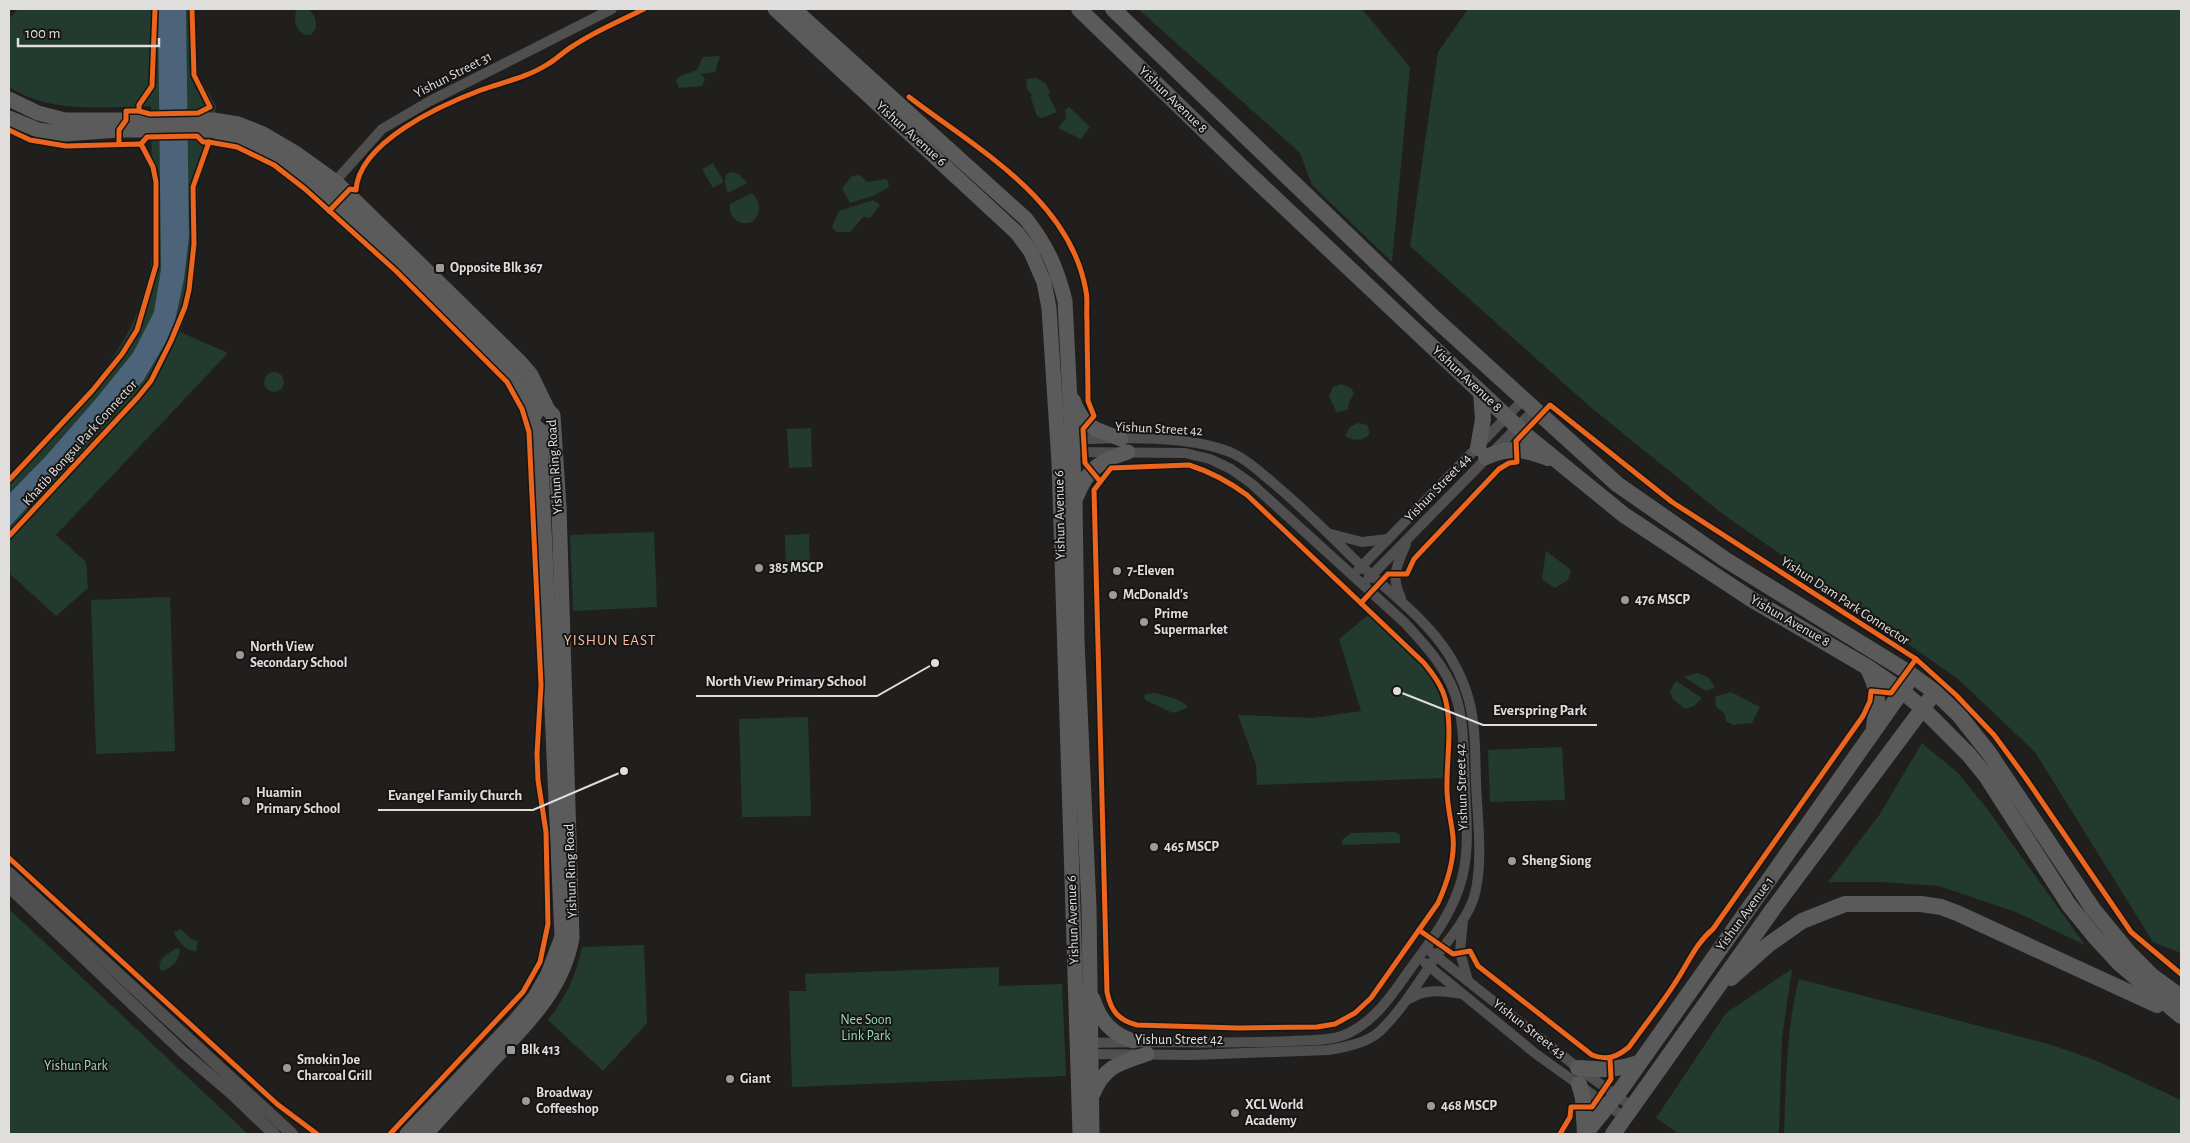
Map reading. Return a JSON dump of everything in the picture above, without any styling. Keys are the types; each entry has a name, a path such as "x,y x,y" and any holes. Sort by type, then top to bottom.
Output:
{"main road":[{"name":"Yishun Avenue 6","path":"775,9 1026,219 1046,246 1060,282 1065,301 1069,391 1065,446 1066,732 1075,942 1085,1049 1092,1097 1092,1134"},
{"name":"Yishun Avenue 6","path":"794,9 1017,233 1031,252 1044,282 1049,308 1065,446 1075,501 1078,661 1090,988 1080,1134"},
{"name":"Yishun Avenue 8","path":"1079,9 1244,169 1557,461 1632,520 1751,599 1867,667 1902,690"},
{"name":"Yishun Avenue 8","path":"1113,9 1418,303 1528,405 1618,484 1726,560 1914,676"},
{"name":"Yishun Ring Road","path":"9,99 65,127"},
{"name":"Yishun Ring Road","path":"9,118 38,130 65,127 198,124 214,120 252,128 330,187 491,352 542,412 533,423 546,428 559,507 562,931 558,949 548,974 535,997 515,1021 407,1134"},
{"path":"1069,391 1079,416 1087,425 1125,445 1099,464 1083,481 1075,501"},
{"path":"1481,392 1483,418 1482,453 1517,449 1557,461"},
{"path":"1867,667 1877,687 1878,700 1873,734"},
{"path":"1914,676 1935,692 1959,715 1989,752 2046,836 2083,897 2130,954 2152,976 2181,996"},
{"name":"Yishun Avenue 1","path":"1585,1134 1612,1101 1873,734 1902,690 1914,676"},
{"path":"1902,690 1969,755 1986,776 2069,905 2120,964 2180,1015"},
{"name":"Yishun Avenue 1","path":"1613,1134 1714,991 1935,692"},
{"name":"Yishun Ring Road","path":"426,1134 544,1003 554,987 570,951 573,924 560,748"},
{"path":"2069,905 2083,897"},
{"path":"1714,991 1768,946 1802,921 1845,904 1921,904 1941,907 1957,913 2180,1015"},
{"path":"1075,942 1084,935 1084,919 1088,908"},
{"path":"1090,988 1096,1010 1104,1022 1117,1036 1133,1041"},
{"path":"1092,1097 1097,1083 1107,1070 1147,1054"},
{"path":"1578,1068 1617,1069 1638,1063"},
{"path":"1579,1084 1583,1098 1585,1134"}],"street":[{"name":"Yishun Street 31","path":"330,187 382,129 430,101 612,9"},
{"name":"Yishun Street 44","path":"1362,585 1408,538 1482,453 1528,405"},
{"name":"Yishun Street 44","path":"1512,421 1528,405"},
{"name":"Yishun Street 42","path":"1065,446 1193,442 1233,453 1252,465 1404,603 1440,642 1464,683 1473,716 1478,877 1474,899 1463,919 1405,1001 1379,1032 1349,1046 1328,1050 1192,1056 1085,1049"},
{"name":"Yishun Street 42","path":"1085,1049 1133,1041 1267,1042 1324,1040 1348,1033 1369,1021 1388,1000 1426,948 1449,911 1459,888 1467,847 1463,733 1460,712 1444,671 1425,645 1405,623 1252,484 1231,469 1210,459 1185,453 1125,445"},
{"name":"Yishun Street 44","path":"1352,576 1388,539 1482,453"},
{"path":"1328,533 1362,542 1388,539"},
{"path":"1404,603 1394,582 1394,574 1408,538"},
{"path":"9,873 231,1086 274,1134"},
{"path":"9,886 184,1053 231,1086 292,1134"},
{"path":"1463,919 1460,952 1468,981"},
{"name":"Yishun Street 43","path":"1426,948 1578,1068 1612,1101"},
{"name":"Yishun Street 43","path":"1418,958 1536,1054 1579,1084 1612,1101 1628,1112"},
{"path":"1405,1001 1419,992 1434,990 1463,994"}],"green space":[{"path":"18,9 195,9 196,72 216,106 212,144 198,178 196,267 188,309 180,332 228,353 56,535 86,562 88,588 56,616 9,573 9,475 96,380 115,354 131,326 143,297 151,265 153,241 151,106 96,108 60,105 25,96 9,87 9,19"},
{"path":"297,9 309,9 315,18 316,28 312,34 305,35 297,27 295,17"},
{"path":"1138,9 1362,9 1410,67 1392,262 1312,185 1300,153"},
{"path":"1468,9 2181,9 2181,953 2153,942 2035,752 1958,679 1720,512 1588,405 1410,246 1438,52"},
{"path":"720,56 715,72 701,74 705,79 702,86 679,88 676,80 678,77 697,70 703,57"},
{"path":"1037,78 1046,84 1050,92 1048,94 1057,112 1042,118 1037,116 1031,98 1032,95 1027,89 1026,79"},
{"path":"1069,107 1090,127 1081,139 1058,128 1066,118 1065,110"},
{"path":"713,163 724,182 713,188 702,169"},
{"path":"730,172 739,174 747,183 728,193 725,179"},
{"path":"860,175 867,182 887,179 889,187 873,196 850,203 842,188 852,176"},
{"path":"752,193 759,204 759,212 755,219 747,223 735,220 731,213 730,204"},
{"path":"873,200 880,205 870,218 863,217 850,232 836,232 832,227 839,211"},
{"path":"270,372 278,372 284,378 284,386 278,392 270,392 264,386 264,378"},
{"path":"1341,384 1351,388 1354,393 1349,402 1348,409 1337,413 1329,397 1333,387"},
{"path":"1357,423 1367,425 1370,433 1368,436 1358,440 1345,436 1350,427"},
{"path":"811,428 812,467 789,468 787,429"},
{"path":"654,532 657,607 573,611 570,535"},
{"path":"809,534 810,573 786,574 785,535"},
{"path":"1546,551 1571,570 1568,580 1555,588 1542,579"},
{"path":"170,597 175,751 96,754 91,600"},
{"path":"1368,615 1418,658 1432,678 1438,691 1443,705 1446,733 1443,778 1257,785 1256,765 1238,715 1313,718 1361,711 1339,639"},
{"path":"1698,673 1709,678 1715,688 1706,691 1684,677"},
{"path":"1676,681 1702,698 1694,706 1685,709 1673,699 1670,691"},
{"path":"1731,692 1760,707 1752,723 1733,725 1726,721 1725,714 1716,707 1715,697"},
{"path":"1154,693 1177,699 1187,708 1173,713 1145,700 1144,696 1146,694"},
{"path":"808,717 811,816 742,817 739,719"},
{"path":"1922,743 1958,773 1988,810 2085,945 2016,912 1939,886 1883,882 1828,882 1880,814"},
{"path":"1562,747 1565,800 1490,802 1488,750"},
{"path":"1395,832 1400,835 1400,843 1342,845 1342,840 1351,833"},
{"name":"Yishun Park","path":"9,909 248,1134 9,1134"},
{"path":"181,929 191,939 198,941 196,952 185,947 178,939 174,932"},
{"path":"644,945 647,1023 603,1071 548,1020 570,986 582,947"},
{"path":"176,948 180,949 177,960 171,966 161,971 159,965 162,958"},
{"name":"Nee Soon Link Park","path":"999,967 999,986 1062,984 1066,1076 792,1087 789,991 806,991 805,974"},
{"path":"1792,969 1782,1038 1779,1134 1679,1134 1656,1118 1726,1013"},
{"path":"1799,979 2052,1045 2097,1061 2181,1100 2181,1134 1784,1134 1789,1037"}],"water":[{"path":"158,9 186,9 189,237 184,279 175,321 165,344 143,381 9,527 9,494 46,456 133,353 154,312 161,269"}],"cycle path":[{"path":"119,144 119,130 126,120 126,111 139,111 139,105 152,86 155,9"},
{"path":"139,111 150,114 198,113 210,107 194,75 192,9"},
{"path":"329,211 350,189 356,190 361,173 371,156 386,141 405,128 445,105 540,69 590,36 644,9"},
{"path":"909,97 991,157 1017,179 1041,203 1061,229 1077,258 1087,295 1088,401 1094,416 1083,429 1085,463 1099,480"},
{"path":"9,130 30,140 66,146 141,144 153,167 156,182 156,265 137,330 122,354 92,391 9,480"},
{"name":"Khatib Bongsu Park Connector","path":"9,536 151,381 185,307 189,290 194,244 193,187 209,142 203,142 197,136 147,137 141,144"},
{"path":"209,142 237,147 274,165 305,189 396,271 507,382 522,409 529,432 541,685 537,754 538,780 546,832 548,924 540,962 523,992 390,1134"},
{"name":"Yishun Dam Park Connector","path":"1361,603 1388,574 1407,574 1414,559 1499,469 1509,463 1517,462 1516,441 1550,405 1672,502 1916,659 1956,695 1994,735 2131,932 2181,974"},
{"path":"1189,465 1219,477 1247,495 1424,663 1445,696 1449,722 1447,797 1453,845 1452,862 1447,879 1438,903 1371,998 1355,1013 1335,1024 1317,1027 1238,1028 1137,1025 1116,1014 1107,992 1094,490 1111,468 1189,465"},
{"path":"1419,930 1453,954 1470,951 1478,966 1592,1055 1607,1058 1620,1053 1629,1047 1658,1007 1680,976 1696,948 1713,929 1863,716 1870,701 1871,691 1891,693 1916,659"},
{"path":"9,858 277,1104 317,1134"},
{"path":"1560,1134 1570,1117 1571,1107 1592,1107 1611,1079 1610,1058"}],"place":[{"name":"Opposite Blk 367","path":"440,268"},
{"name":"385 MSCP","path":"759,568"},
{"name":"7-Eleven","path":"1117,571"},
{"name":"McDonald's","path":"1113,595"},
{"name":"476 MSCP","path":"1625,600"},
{"name":"Prime Supermarket","path":"1144,622"},
{"name":"North View Secondary School","path":"240,655"},
{"name":"North View Primary School","path":"935,663"},
{"name":"Everspring Park","path":"1397,691"},
{"name":"Evangel Family Church","path":"624,771"},
{"name":"Huamin Primary School","path":"246,801"},
{"name":"465 MSCP","path":"1154,847"},
{"name":"Sheng Siong","path":"1512,861"},
{"name":"Blk 413","path":"511,1050"},
{"name":"Smokin Joe Charcoal Grill","path":"287,1068"},
{"name":"Giant","path":"730,1079"},
{"name":"Broadway Coffeeshop","path":"526,1101"},
{"name":"468 MSCP","path":"1431,1106"},
{"name":"XCL World Academy","path":"1235,1113"}],"district":[{"name":"YISHUN EAST","path":"610,640"}]}
